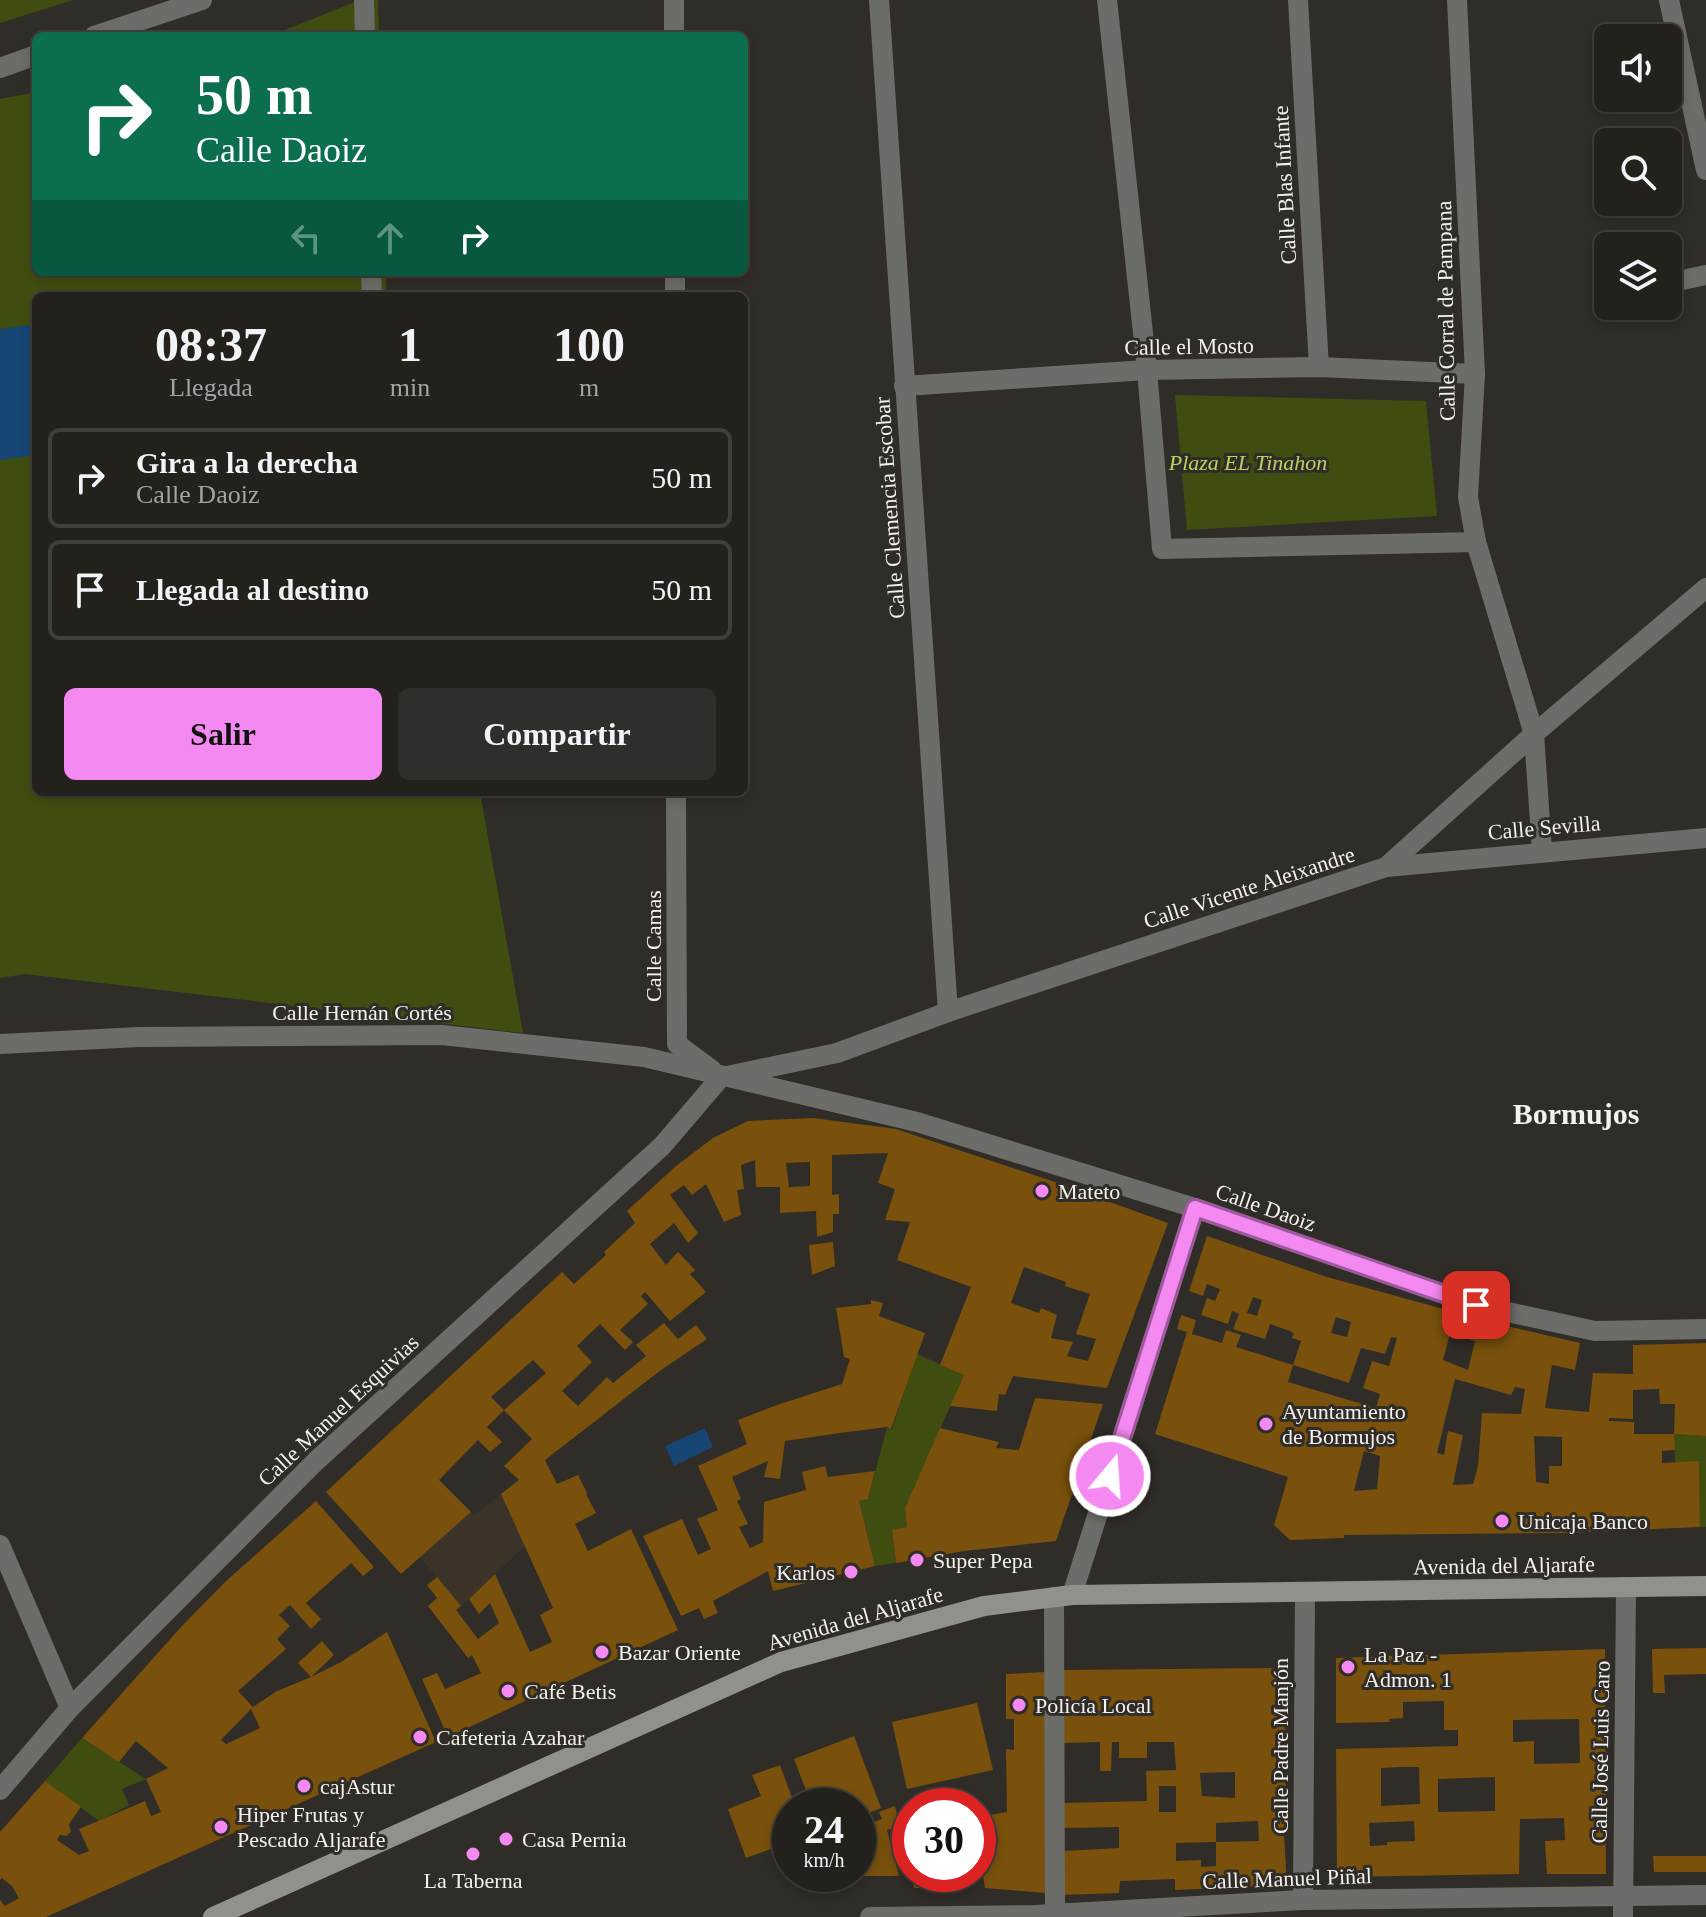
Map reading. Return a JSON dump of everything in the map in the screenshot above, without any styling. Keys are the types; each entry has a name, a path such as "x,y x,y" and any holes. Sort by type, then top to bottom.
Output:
{"main road":[{"name":"Avenida del Aljarafe","path":"213,1917 781,1662 984,1606 1063,1596 1706,1586"}],"street":[{"path":"106,32 202,0"},
{"path":"364,0 365,32"},
{"path":"674,0 674,32"},
{"name":"Calle Clemencia Escobar","path":"879,0 948,1012"},
{"path":"1107,0 1147,370 1162,549 1476,542"},
{"name":"Calle Blas Infante","path":"1298,0 1319,367"},
{"name":"Calle Corral de Pampana","path":"1457,0 1475,374 1468,497 1476,542 1534,734 1542,851"},
{"path":"1669,0 1697,86 1706,170"},
{"path":"0,68 32,56"},
{"path":"1682,280 1706,275"},
{"name":"Calle el Mosto","path":"904,386 1147,370 1319,367 1475,374"},
{"name":"Calle Vicente Aleixandre","path":"721,1077 837,1053 948,1012 1386,867 1534,734 1706,588"},
{"name":"Calle Camas","path":"676,796 677,1044 721,1077"},
{"name":"Calle Sevilla","path":"1386,867 1706,838"},
{"name":"Calle Hernán Cortés","path":"6,1043 139,1037 442,1035 644,1057 721,1077"},
{"name":"Calle Daoiz","path":"721,1077 917,1122 1195,1208 1476,1305 1595,1331 1706,1329"},
{"name":"Calle Manuel Esquivias","path":"0,1790 70,1708 316,1461 662,1146 721,1077"},
{"path":"1042,1915 1063,1596 1195,1208"},
{"path":"0,1545 70,1708"},
{"name":"Calle José Luis Caro","path":"1623,1917 1626,1587"},
{"name":"Calle Padre Manjón","path":"1303,1900 1305,1592"},
{"name":"Calle Manuel Piñal","path":"870,1917 1042,1915 1303,1900 1706,1895"}],"shaded area":[{"path":"391,1432 474,1515 501,1494 525,1546 461,1606 420,1557 401,1574 326,1492"}],"green space":[{"path":"0,0 73,0 0,23"},
{"path":"360,0 378,0 379,32 280,32"},
{"path":"32,93 32,276 386,276 386,292 32,292 32,796 481,796 523,1033 25,974 0,978 0,99"},
{"name":"Plaza EL Tinahon","path":"1175,395 1426,401 1437,516 1187,530"},
{"path":"917,1354 964,1375 905,1508 907,1527 892,1531 896,1563 875,1566 859,1501 868,1499 887,1427 892,1429"},
{"path":"1674,1434 1706,1436 1706,1527 1700,1527 1699,1462 1675,1463"},
{"path":"82,1738 146,1779 122,1789 129,1805 99,1821 45,1781"}],"water":[{"path":"32,325 32,456 0,460 0,329"},
{"path":"705,1428 713,1447 674,1466 665,1446"}],"building":[{"path":"813,1118 896,1129 1168,1223 1107,1388 1013,1376 1005,1395 999,1394 997,1411 950,1406 964,1375 940,1365 971,1287 897,1260 910,1222 885,1220 895,1189 878,1183 888,1153 832,1155 832,1195 839,1194 839,1214 833,1214 833,1232 817,1237 816,1211 780,1213 780,1187 756,1187 755,1160 741,1165 744,1189 737,1190 741,1215 724,1222 706,1184 692,1195 684,1185 670,1195 698,1233 688,1243 674,1223 650,1244 666,1265 678,1252 695,1270 690,1274 706,1292 670,1321 645,1292 641,1296 648,1304 620,1330 633,1342 625,1350 600,1324 577,1346 592,1362 562,1391 578,1406 607,1377 613,1383 646,1356 636,1345 664,1323 678,1339 696,1325 707,1339 661,1370 545,1460 557,1484 578,1475 587,1493 596,1513 575,1524 588,1551 631,1529 678,1630 448,1737 422,1679 437,1673 445,1689 481,1673 472,1655 468,1658 428,1606 437,1598 427,1585 437,1577 461,1606 456,1610 478,1639 499,1623 490,1603 479,1614 469,1599 495,1574 530,1652 552,1642 540,1615 553,1608 501,1494 519,1480 504,1466 532,1439 504,1410 487,1427 502,1442 490,1452 478,1440 439,1480 471,1512 401,1574 326,1492 562,1272 574,1284 606,1255 604,1252 635,1223 627,1211 676,1166 713,1138 748,1121","holes":["810,1162 810,1186 789,1187 786,1163","1024,1267 1090,1294 1076,1334 1096,1339 1088,1361 1067,1356 1073,1342 1051,1338 1057,1315 1041,1308 1039,1313 1011,1303","533,1360 546,1373 504,1410 491,1397"]},
{"path":"1207,1236 1327,1277 1580,1343 1575,1370 1552,1365 1545,1408 1589,1412 1593,1373 1633,1374 1633,1345 1706,1343 1706,1436 1674,1434 1675,1450 1662,1451 1662,1463 1699,1461 1700,1527 1563,1533 1344,1535 1344,1538 1290,1540 1274,1525 1288,1477 1155,1434 1187,1332 1177,1329 1181,1315 1196,1320 1192,1334 1222,1343 1226,1330 1241,1335 1236,1347 1293,1365 1301,1341 1292,1338 1294,1334 1290,1331 1270,1324 1265,1339 1233,1329 1239,1314 1232,1311 1228,1324 1201,1315 1207,1298 1215,1301 1220,1289 1207,1284 1203,1296 1189,1291","holes":["1253,1297 1262,1300 1257,1316 1247,1313","1336,1317 1351,1322 1347,1337 1331,1333","1450,1334 1475,1341 1468,1370 1443,1360","1391,1337 1397,1338 1389,1366 1372,1361 1363,1388 1380,1394 1376,1408 1288,1382 1293,1365 1349,1383 1361,1348 1385,1354","1455,1379 1511,1395 1515,1387 1525,1389 1521,1414 1482,1413 1478,1466 1473,1484 1453,1485 1463,1435 1448,1431 1444,1455 1437,1453","1659,1389 1660,1404 1675,1404 1674,1434 1634,1434 1634,1422 1609,1421 1609,1418 1633,1419 1633,1390","1534,1436 1562,1437 1562,1466 1549,1466 1549,1484 1536,1482","1364,1451 1380,1456 1377,1489 1354,1491"]},
{"path":"833,1242 835,1266 812,1275 809,1245"},
{"path":"871,1300 883,1303 879,1316 925,1333 891,1429 887,1427 785,1441 780,1479 764,1477 768,1461 732,1477 741,1499 737,1501 748,1524 739,1527 750,1548 763,1542 764,1502 806,1490 802,1472 825,1466 828,1477 875,1471 868,1499 859,1501 875,1566 773,1591 768,1571 713,1601 718,1613 704,1619 699,1608 681,1616 643,1536 682,1519 698,1555 711,1549 697,1519 718,1510 698,1466 747,1444 738,1420 842,1384 850,1359 844,1357 836,1308 871,1304"},
{"path":"1035,1398 1103,1404 1056,1541 964,1551 896,1563 892,1530 907,1527 905,1508 940,1428 999,1442 996,1448 1019,1450"},
{"path":"316,1501 374,1567 363,1576 351,1563 306,1603 321,1619 311,1629 290,1605 279,1615 290,1626 277,1639 286,1649 238,1691 253,1707 277,1691 341,1662 387,1632 436,1742 46,1917 0,1917 0,1900 5,1906 19,1898 12,1886 2,1878 0,1880 0,1832 45,1781 81,1807 69,1824 71,1832 66,1836 60,1835 57,1840 79,1855 89,1851 79,1829 145,1801 151,1816 161,1812 146,1779 168,1768 136,1741 119,1762 82,1738 225,1582","holes":["251,1709 260,1728 226,1744 221,1740"]},
{"path":"322,1641 334,1655 311,1677 298,1663"},
{"path":"1706,1648 1706,1674 1664,1675 1665,1693 1653,1693 1652,1649"},
{"path":"1605,1649 1606,1874 1547,1874 1545,1841 1565,1840 1564,1818 1520,1819 1519,1874 1337,1877 1336,1749 1458,1746 1458,1730 1444,1730 1444,1701 1403,1702 1403,1718 1389,1719 1390,1722 1336,1723 1336,1658","holes":["1579,1719 1580,1763 1534,1764 1534,1741 1513,1742 1513,1720","1419,1767 1420,1804 1381,1806 1381,1768","1495,1777 1495,1811 1438,1812 1438,1779","1414,1821 1415,1841 1370,1846 1369,1823"]},
{"path":"1285,1668 1284,1834 1287,1885 1175,1890 1175,1879 1120,1881 1119,1893 1063,1895 1063,1851 1119,1848 1119,1827 1063,1828 1062,1803 1147,1801 1146,1771 1176,1770 1174,1742 1147,1742 1147,1758 1119,1758 1119,1742 1112,1742 1111,1771 1100,1771 1100,1742 1062,1743 1060,1670","holes":["1235,1772 1235,1798 1202,1796 1200,1773","1159,1786 1176,1786 1176,1812 1159,1812","1258,1821 1259,1841 1216,1842 1216,1823","1216,1842 1216,1866 1201,1867 1201,1860 1176,1861 1176,1843"]},
{"path":"1045,1672 1046,1893 996,1889 996,1814 1007,1812 1006,1749 1014,1750 1014,1719 1006,1719 1006,1674"},
{"path":"977,1703 993,1770 907,1788 892,1722"},
{"path":"854,1736 874,1788 805,1788 794,1759"},
{"path":"780,1765 788,1788 772,1788 772,1849 746,1858 728,1809 761,1796 752,1775"},
{"path":"892,1807 892,1829 887,1830 892,1849 892,1876 876,1876 876,1821 882,1819 879,1812"},
{"path":"1653,1856 1706,1856 1706,1872 1654,1872"}],"place":[{"name":"Mateto","path":"1042,1191"},
{"name":"Ayuntamiento de Bormujos","path":"1266,1424"},
{"name":"Unicaja Banco","path":"1502,1521"},
{"name":"Super Pepa","path":"917,1560"},
{"name":"Karlos","path":"851,1572"},
{"name":"Bazar Oriente","path":"602,1652"},
{"name":"La Paz - Admon. 1","path":"1348,1667"},
{"name":"Café Betis","path":"508,1691"},
{"name":"Policía Local","path":"1019,1705"},
{"name":"Cafeteria Azahar","path":"420,1737"},
{"name":"cajAstur","path":"304,1786"},
{"name":"Hiper Frutas y Pescado Aljarafe","path":"221,1827"},
{"name":"Casa Pernia","path":"506,1839"},
{"name":"La Taberna","path":"473,1854"}],"district":[{"name":"Bormujos","path":"1576,1114"}],"route":[{"path":"1110,1476 1195,1208 1476,1305"}]}
